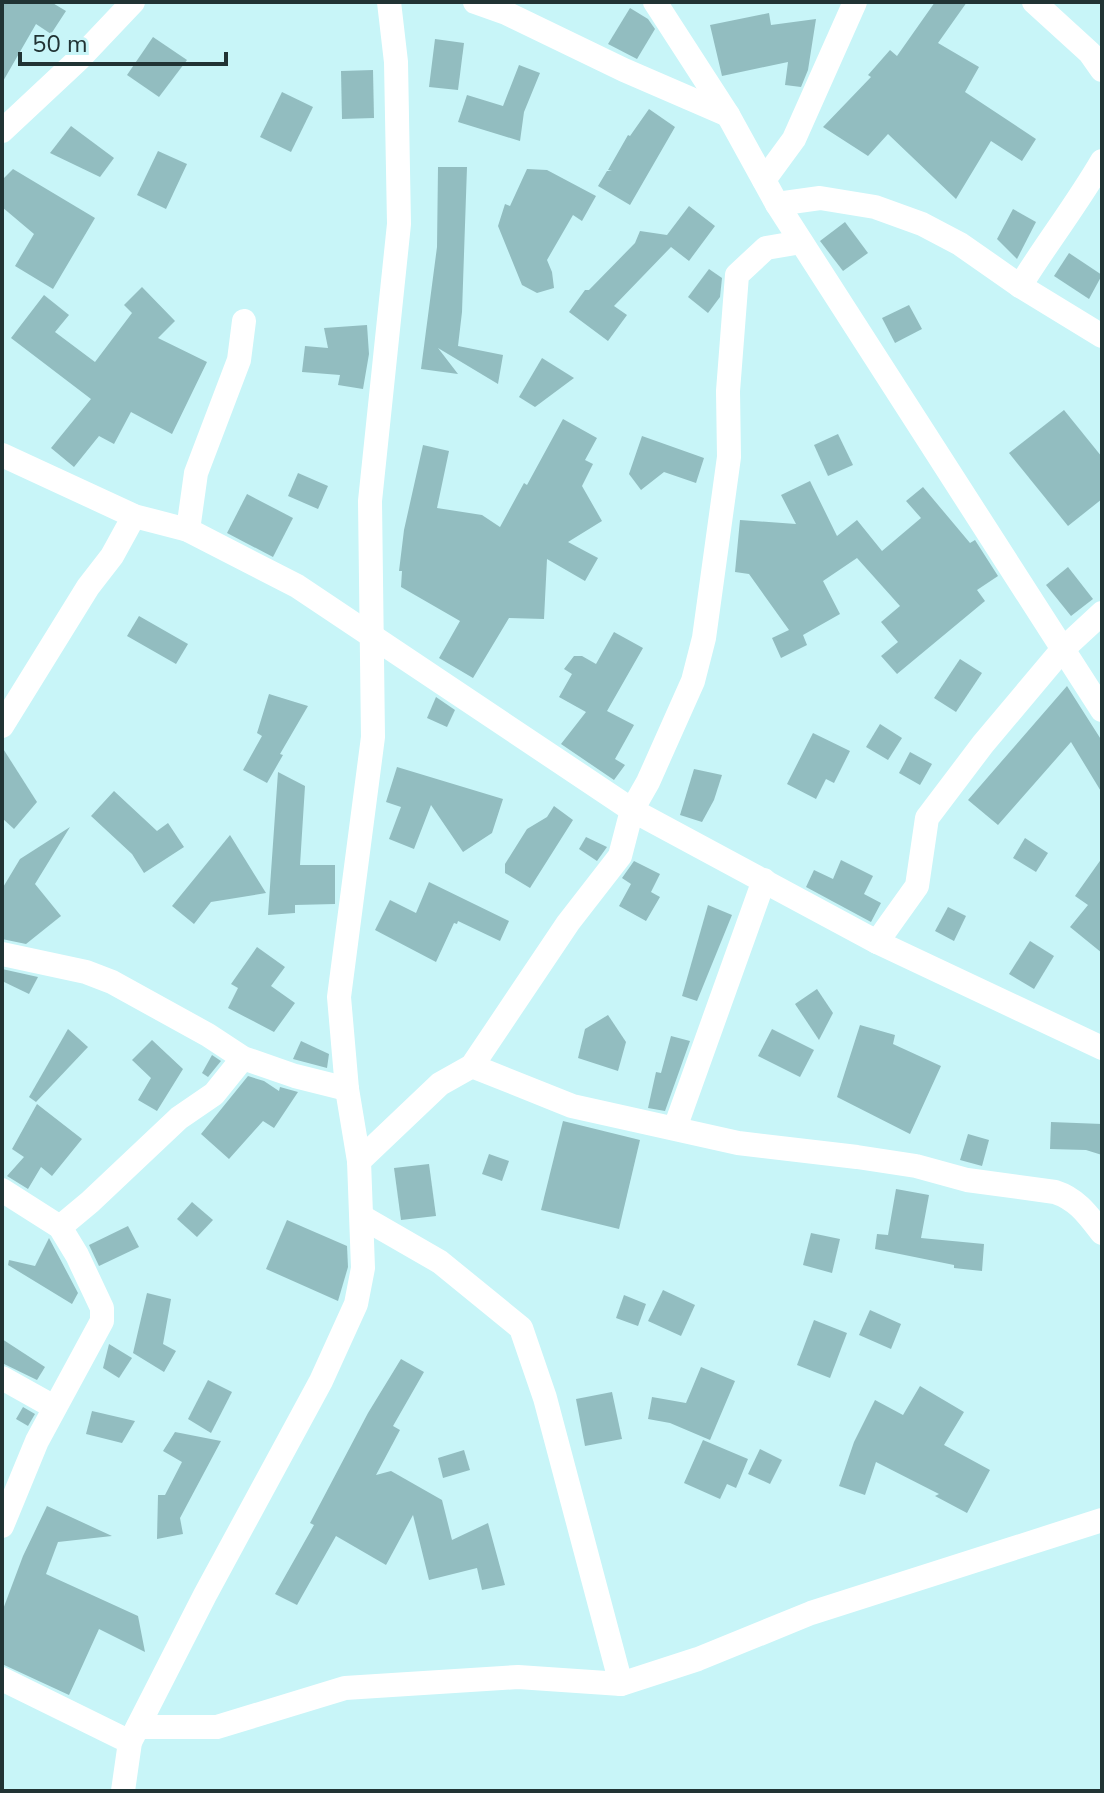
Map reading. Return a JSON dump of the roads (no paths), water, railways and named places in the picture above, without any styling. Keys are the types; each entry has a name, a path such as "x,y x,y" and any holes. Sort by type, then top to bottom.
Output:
{"street":[{"path":"2,131 79,59 133,2"},
{"path":"123,1791 134,1735 205,1595 321,1381 356,1304 363,1268 359,1161 347,1089 339,997 373,737 370,501 399,224 396,62 389,2"},
{"path":"475,2 506,13 624,70 728,115"},
{"path":"655,2 728,115 777,204 1102,710"},
{"path":"764,180 794,139 855,2"},
{"path":"1034,2 1090,53 1102,70"},
{"path":"1020,286 1102,161"},
{"path":"777,204 820,198 875,207 922,224 960,244 1020,286 1102,336"},
{"path":"359,1161 440,1084 472,1066 568,923 620,856 632,810 648,782 693,681 704,638 729,457 728,391 737,275 766,248 801,242"},
{"path":"188,530 196,473 239,360 244,321"},
{"path":"2,455 134,516 188,530 297,586 632,810 877,942 1102,1048"},
{"path":"2,726 88,587 112,556 134,516"},
{"path":"877,942 917,886 927,818 983,744 1062,650 1102,613"},
{"path":"675,1128 764,880"},
{"path":"2,954 86,972 112,982 243,1058 309,1081 347,1089"},
{"path":"60,1227 179,1118 214,1094 243,1058"},
{"path":"472,1066 572,1106 738,1143 872,1159 916,1166 967,1180 1055,1192 1079,1204 1102,1233"},
{"path":"2,1190 60,1227 102,1308 97,1335 54,1407 2,1526"},
{"path":"362,1217 440,1262 521,1328 545,1398 621,1684"},
{"path":"2,1378 54,1407"},
{"path":"2,1679 134,1735 217,1727 345,1688 518,1677 621,1684 698,1659 811,1613 1102,1520"}]}
